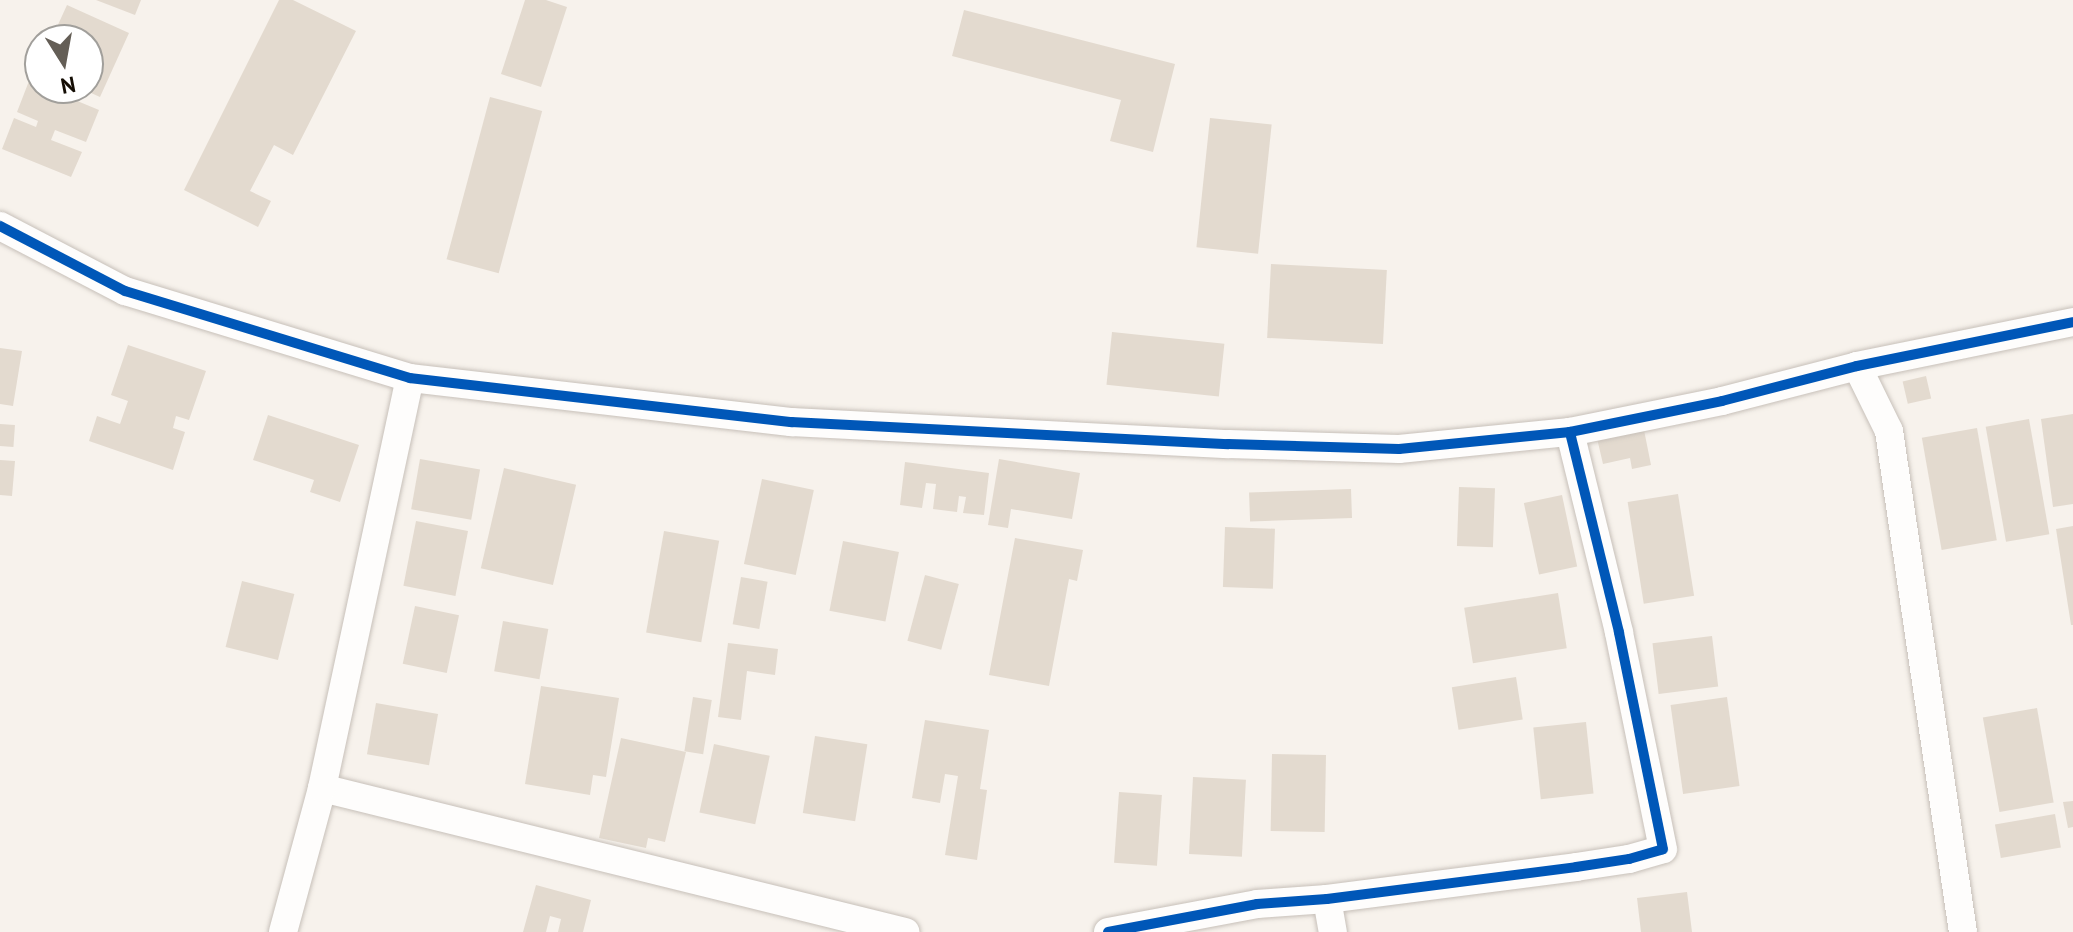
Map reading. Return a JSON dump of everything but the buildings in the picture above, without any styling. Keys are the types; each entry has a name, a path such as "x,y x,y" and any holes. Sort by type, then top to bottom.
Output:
{"street":[{"path":"0,226 125,291 410,378 791,422 1228,444 1399,449 1570,432 1722,401 1857,366 2073,322"},
{"path":"1857,366 1889,431 1963,932"},
{"path":"283,932 322,788 410,378"},
{"path":"1108,932 1257,904 1327,899 1629,859 1663,849 1619,632 1570,432"},
{"path":"322,788 905,932"},
{"path":"1327,899 1333,932"}],"cycle path":[{"path":"0,226 125,291 410,378 791,422 1228,444 1399,449 1570,432 1722,401 1857,366 2073,322"},
{"path":"1108,932 1257,904 1327,899 1576,867 1629,859 1663,849 1619,632 1570,432"}]}
